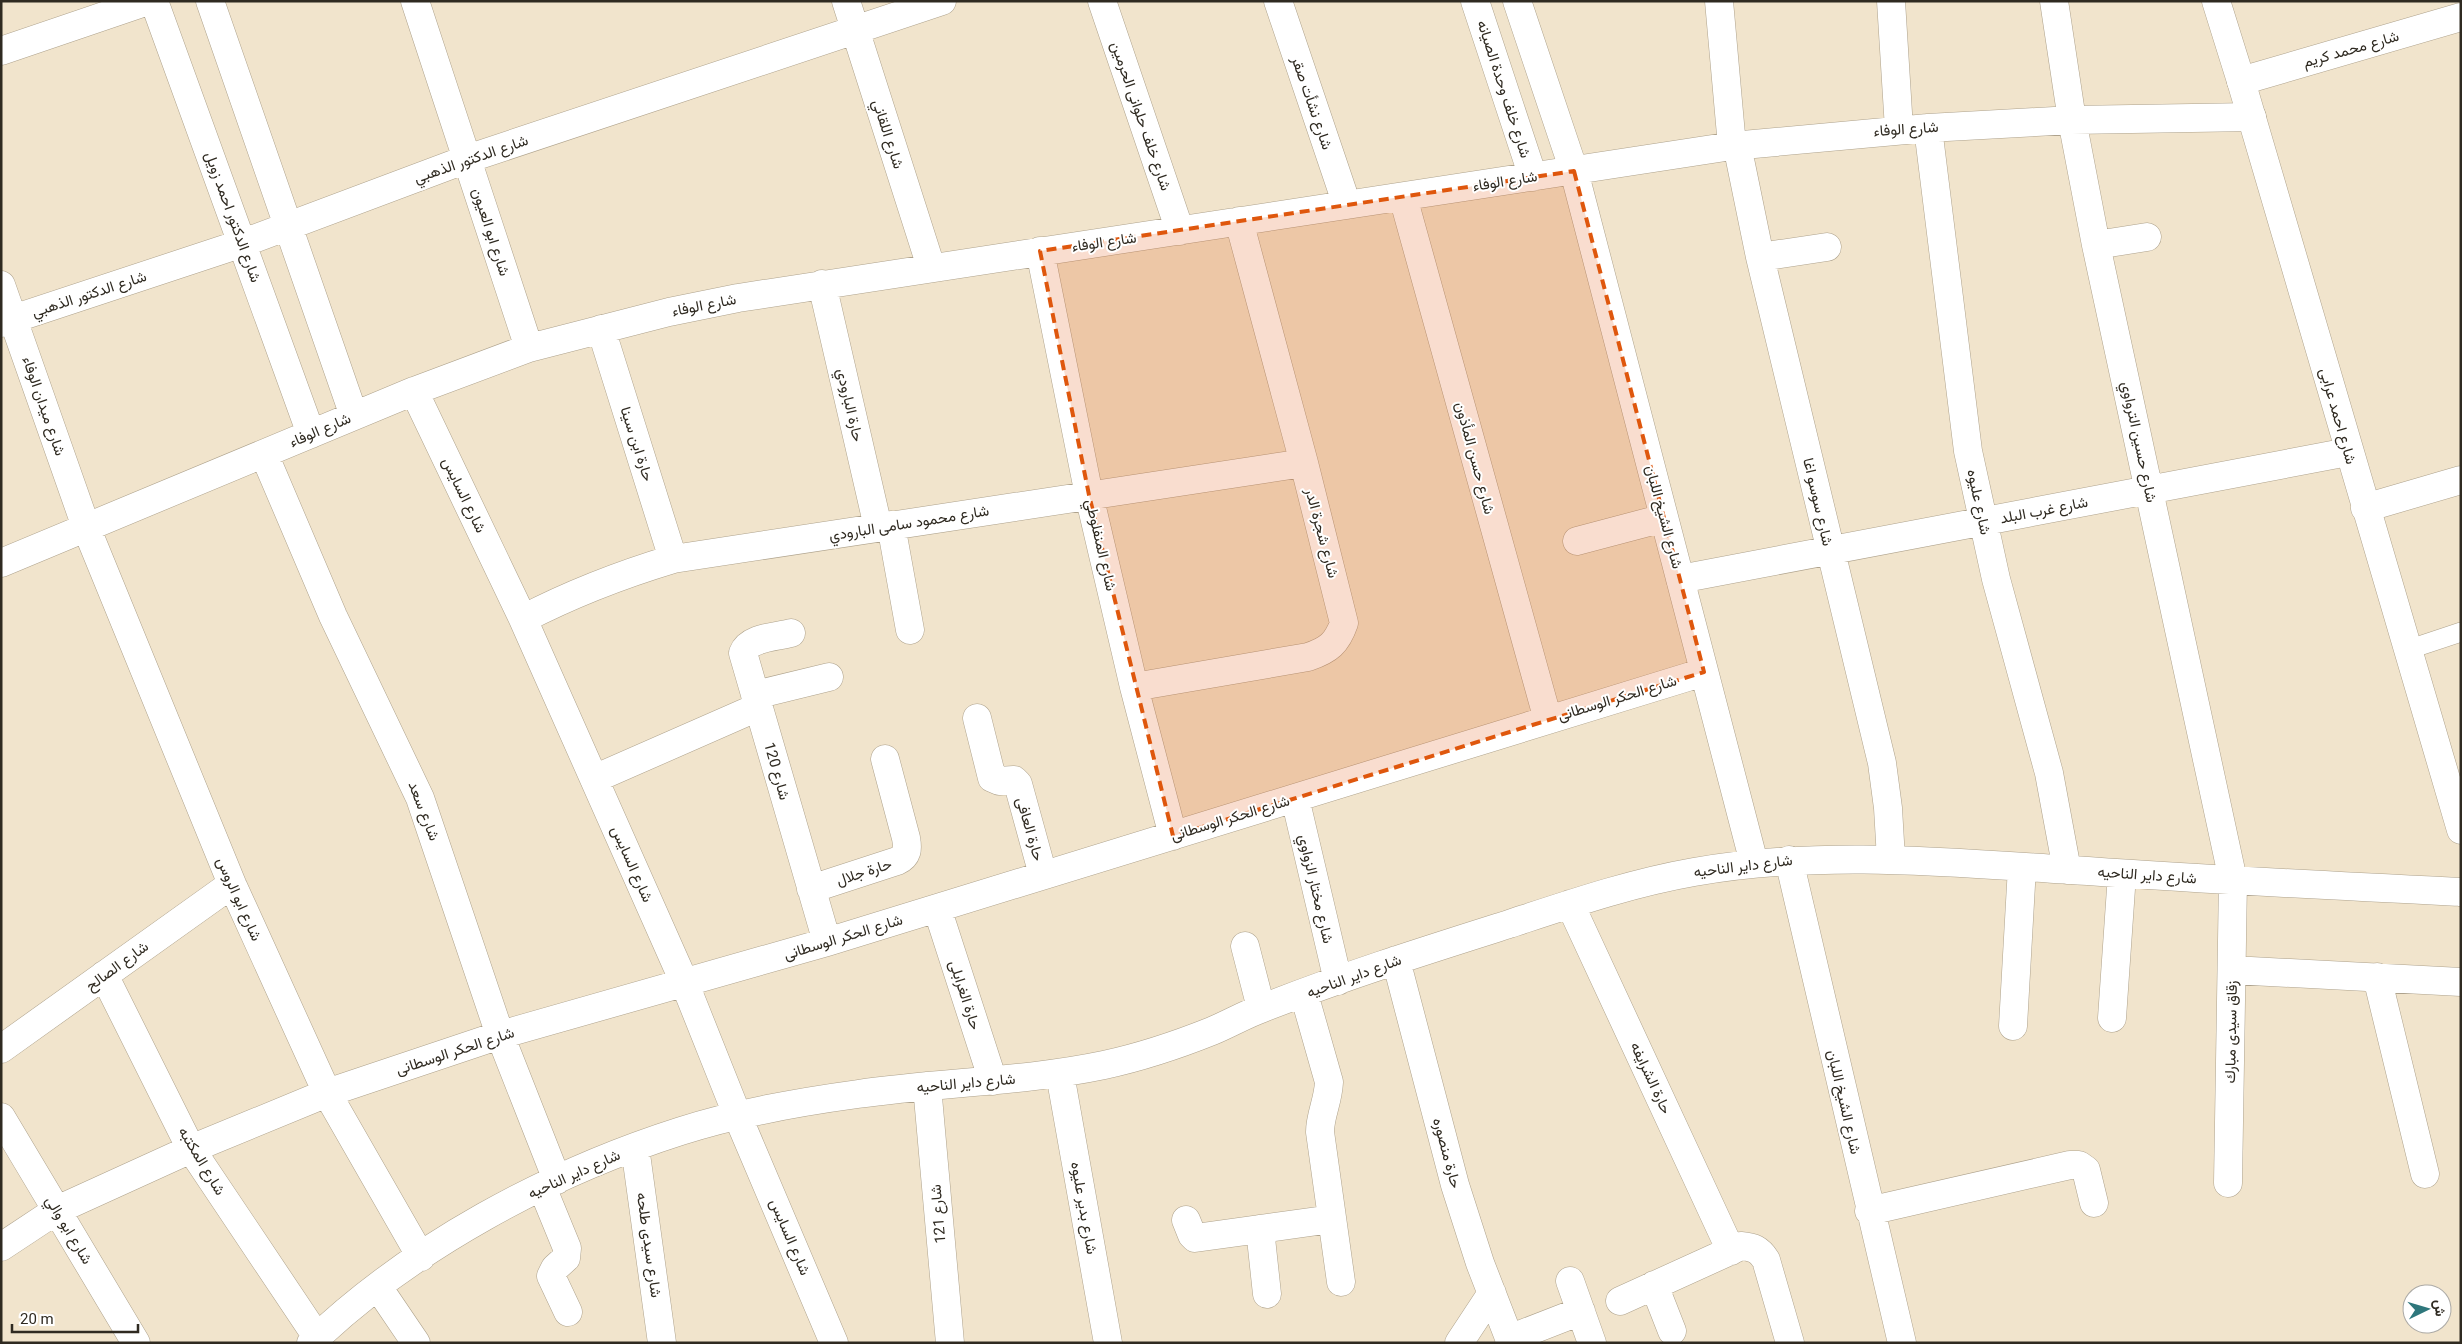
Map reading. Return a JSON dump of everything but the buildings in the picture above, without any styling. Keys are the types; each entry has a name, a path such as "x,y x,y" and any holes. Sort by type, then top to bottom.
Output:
{"street":[{"path":"1,51 148,1"},
{"name":"شارع الدكتور احمد زويل","path":"154,1 311,434"},
{"path":"210,1 354,416"},
{"name":"شارع ابو العيون","path":"415,1 529,348"},
{"name":"شارع اللقاني","path":"846,1 931,268"},
{"name":"شارع الدكتور الذهبي","path":"7,321 243,243 467,159 942,1"},
{"name":"شارع خلف حلوانى الحرمين","path":"1102,1 1180,230"},
{"name":"شارع نشأت صقر","path":"1278,1 1347,205"},
{"name":"شارع خلف وحدة الصيانه","path":"1475,1 1533,177"},
{"path":"1517,1 1574,171"},
{"name":"شارع سوسو اغا","path":"1719,1 1735,146 1829,550 1882,763 1888,808 1891,859"},
{"path":"1891,1 1899,129"},
{"name":"شارع حسين الترواوي","path":"2054,1 2072,120 2096,246 2233,880"},
{"name":"شارع احمد عرابى","path":"2216,1 2242,81 2348,452 2461,830"},
{"name":"شارع محمد كريم","path":"2242,81 2461,18"},
{"name":"شارع الوفاء","path":"1,563 354,416 529,348 669,312 822,284 1735,146 1899,129 2072,120 2252,117"},
{"name":"شارع عليوه","path":"1928,128 1957,379 1968,451 1982,522 2049,773 2067,870"},
{"name":"شارع الشيخ اللبان","path":"1574,171 1754,863"},
{"name":"شارع حسن المأذون","path":"1403,196 1548,720"},
{"name":"شارع شجرة الدر","path":"1134,687 1308,657 1326,651 1338,640 1344,622 1304,462 1239,221"},
{"path":"2096,246 2147,237"},
{"path":"1760,257 1827,247"},
{"name":"شارع المنفلوطي","path":"1040,251 1090,495 1134,687 1173,836"},
{"name":"حارة البارودي","path":"822,284 910,630"},
{"name":"شارع ميدان الوفاء","path":"1,286 7,321 86,527"},
{"name":"حارة ابن سينا","path":"600,329 674,560"},
{"name":"شارع السايس","path":"414,392 523,619 685,984 738,1117 834,1343"},
{"name":"شارع غرب البلد","path":"1680,579 2348,452"},
{"name":"شارع سعد","path":"264,454 334,616 420,798 550,1183 567,1248 566,1258 554,1268 551,1276 568,1312"},
{"name":"شارع محمود سامى البارودي","path":"523,619 572,594 622,574 674,560 1304,462"},
{"path":"2365,508 2461,480"},
{"path":"1577,541 1664,518"},
{"name":"شارع ابو الروس","path":"86,527 232,884 327,1093 420,1257"},
{"name":"شارع 120","path":"791,633 755,641 745,647 743,653 827,942"},
{"name":"شارع الحكر الوسطانى","path":"1,1247 57,1210 192,1149 327,1093 500,1035 685,984 827,942 1704,672"},
{"path":"594,779 757,701 830,677"},
{"name":"حارة العافى","path":"977,718 992,778 999,781 1014,780 1018,784 1043,875"},
{"name":"حارة جلال","path":"811,889 904,858 907,852 906,838 885,759"},
{"name":"شارع مختار الزواوي","path":"1295,798 1338,981"},
{"name":"شارع داير الناحيه","path":"322,1338 378,1287 420,1257 550,1183 635,1147 687,1129 806,1102 927,1086 993,1082 1060,1074 1112,1063 1163,1049 1213,1031 1261,1008 1396,960 1570,904 1691,872 1789,860 1891,859 2122,874 2461,892"},
{"name":"شارع الشيخ اللبان","path":"1789,860 1869,1211 1902,1343"},
{"path":"2013,1026 2022,867"},
{"path":"2112,1018 2122,874"},
{"name":"زقاق سيدى مبارك","path":"2228,1183 2233,880"},
{"name":"شارع الصالح","path":"3,1042 104,975 232,884"},
{"name":"حارة الشرايفه","path":"1570,904 1731,1251"},
{"name":"حارة الغرابلى","path":"937,908 993,1082"},
{"path":"1245,946 1261,1008"},
{"name":"حارة منصوره","path":"1396,960 1455,1185 1510,1341"},
{"path":"2232,970 2461,982"},
{"name":"شارع المكتبه","path":"104,975 192,1149 322,1338"},
{"path":"2377,977 2425,1174"},
{"path":"1304,994 1329,1082 1320,1132 1341,1282"},
{"name":"شارع بدير عليوه","path":"1060,1074 1108,1343"},
{"name":"شارع 121","path":"927,1086 950,1343"},
{"name":"شارع ابو والي","path":"1,1117 136,1343"},
{"name":"شارع سيدى طلحه","path":"635,1147 662,1343"},
{"path":"1869,1211 2070,1165 2079,1165 2086,1170 2094,1203"},
{"path":"1186,1220 1192,1236 1195,1238 1332,1219"},
{"path":"1260,1229 1267,1294"},
{"path":"1620,1301 1741,1246 1751,1246 1760,1251 1766,1260 1790,1343"},
{"path":"1570,1281 1592,1343"},
{"path":"1654,1285 1672,1331"},
{"path":"378,1287 416,1343"},
{"path":"1459,1343 1492,1293"},
{"path":"1510,1341 1581,1311"}],"lane":[{"path":"2407,650 2461,632"}],"highlighted area":[{"path":"1574,171 1704,672 1173,836 1089,495 1040,251"}]}
